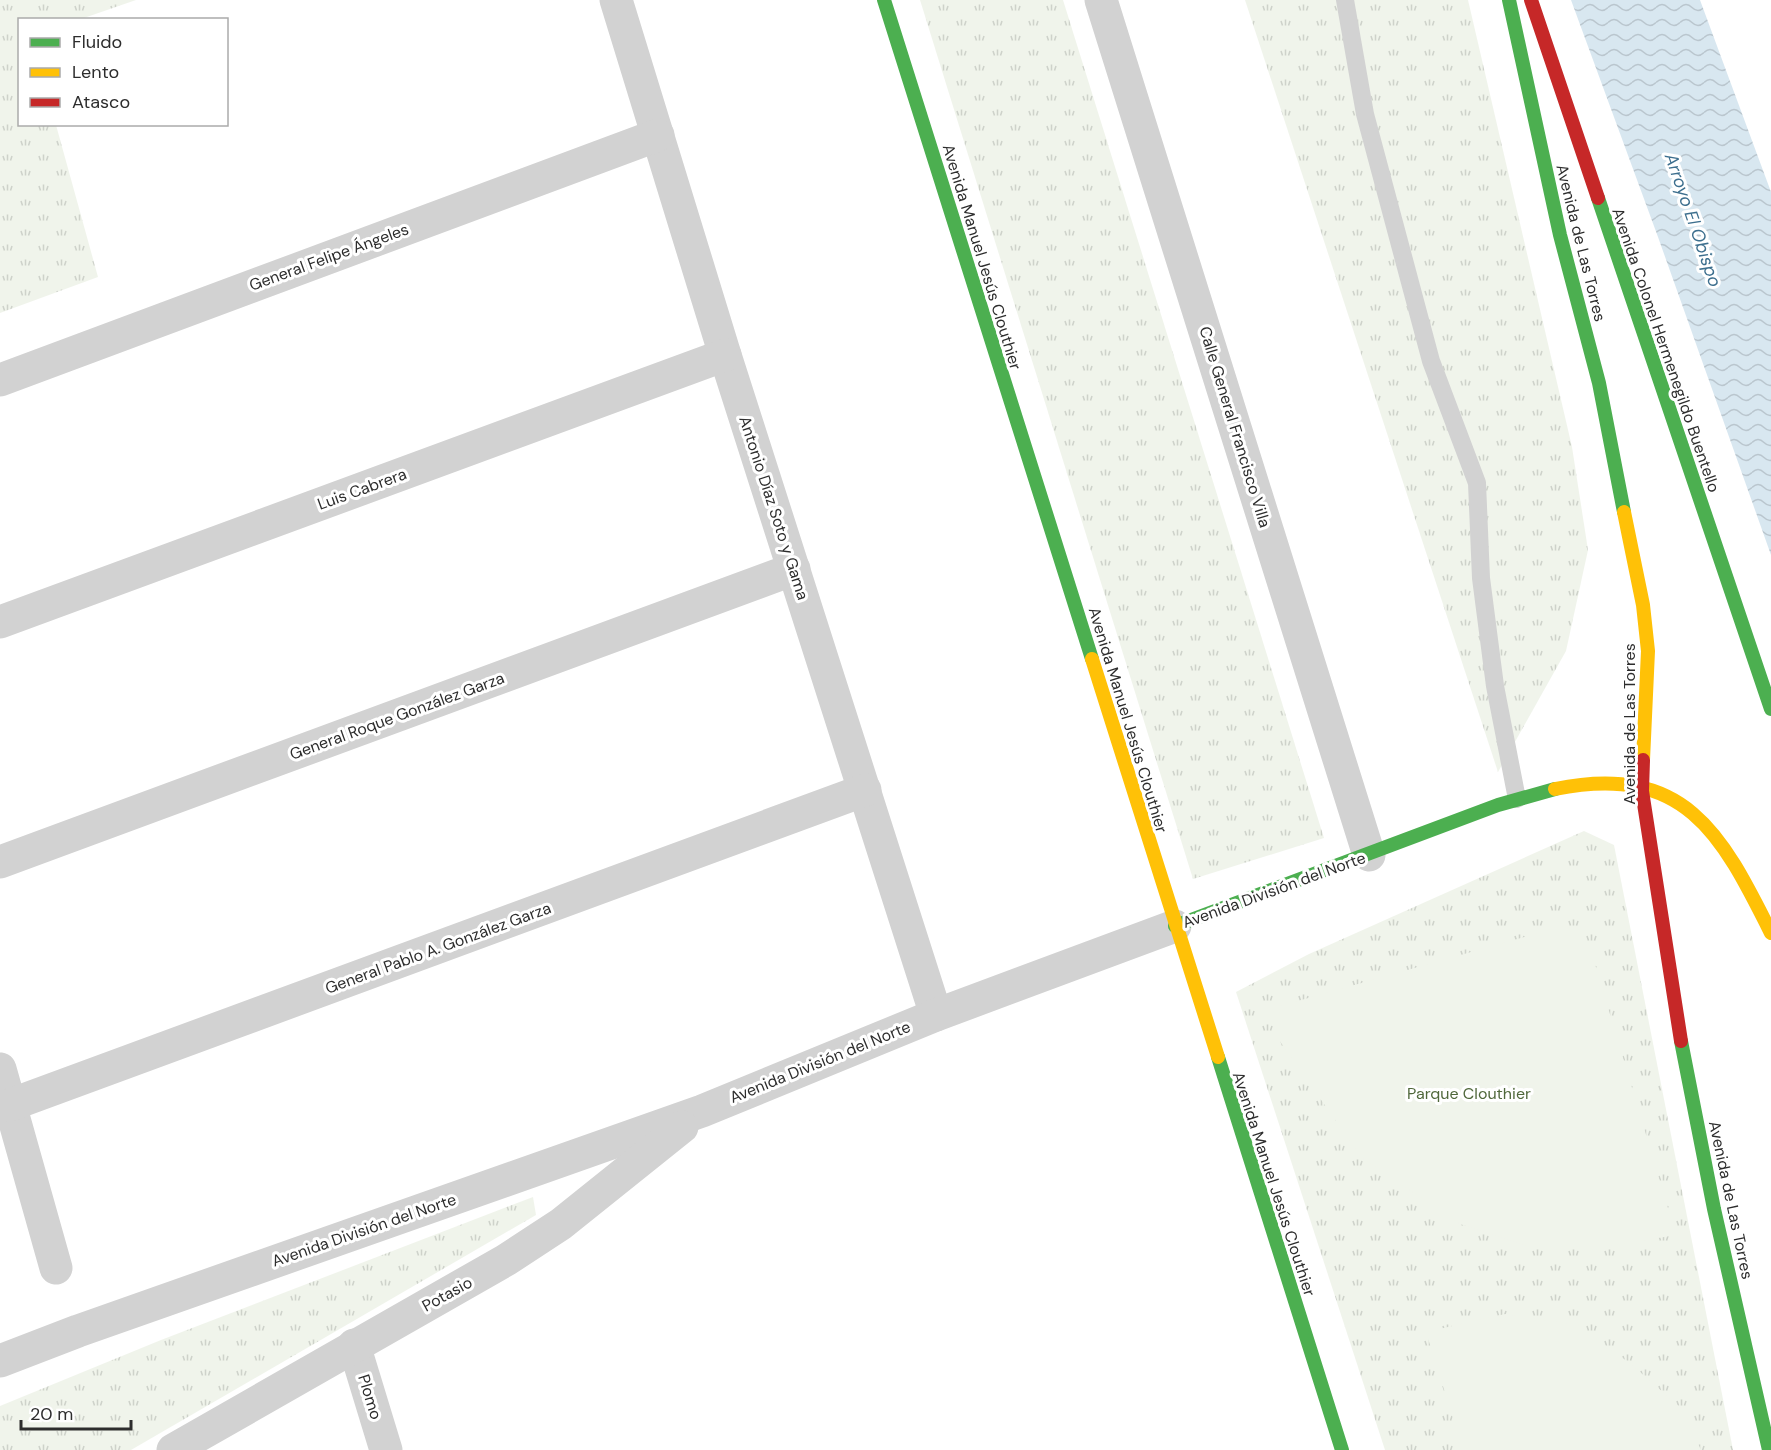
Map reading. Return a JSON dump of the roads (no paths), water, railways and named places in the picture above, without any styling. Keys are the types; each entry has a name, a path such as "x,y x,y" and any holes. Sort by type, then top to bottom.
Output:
{"street":[{"name":"Antonio Díaz Soto y Gama","path":"616,0 725,355 866,790 936,1015"},
{"name":"Avenida Manuel Jesús Clouthier","path":"884,0 1342,1450"},
{"name":"Calle General Francisco Villa","path":"1101,0 1369,855"},
{"name":"Avenida de Las Torres","path":"1509,0 1560,234 1599,383 1643,604 1648,651 1642,791 1677,1020 1714,1209 1770,1450"},
{"name":"Avenida Colonel Hermenegildo Buentello","path":"1531,0 1771,709"},
{"name":"General Felipe Ángeles","path":"0,380 658,135"},
{"name":"Luis Cabrera","path":"0,622 725,355"},
{"name":"General Roque González Garza","path":"0,862 794,570"},
{"name":"Avenida División del Norte","path":"0,1361 78,1331 702,1111 936,1015 1517,799 1592,784 1618,785 1678,802 1700,819 1716,836 1771,933"},
{"name":"General Pablo A. González Garza","path":"10,1105 866,790"},
{"path":"0,1069 56,1268"},
{"name":"Potasio","path":"173,1450 470,1281 561,1224 702,1111"},
{"name":"Plomo","path":"354,1345 387,1450"}],"lane":[{"path":"1344,0 1365,114 1431,361 1477,483 1481,578 1495,686 1517,799"}],"water":[{"name":"Arroyo El Obispo","path":"1571,0 1700,0 1771,192 1771,555 1658,237"}],"park label":[{"name":"Parque Clouthier","path":"1469,1093"}]}
